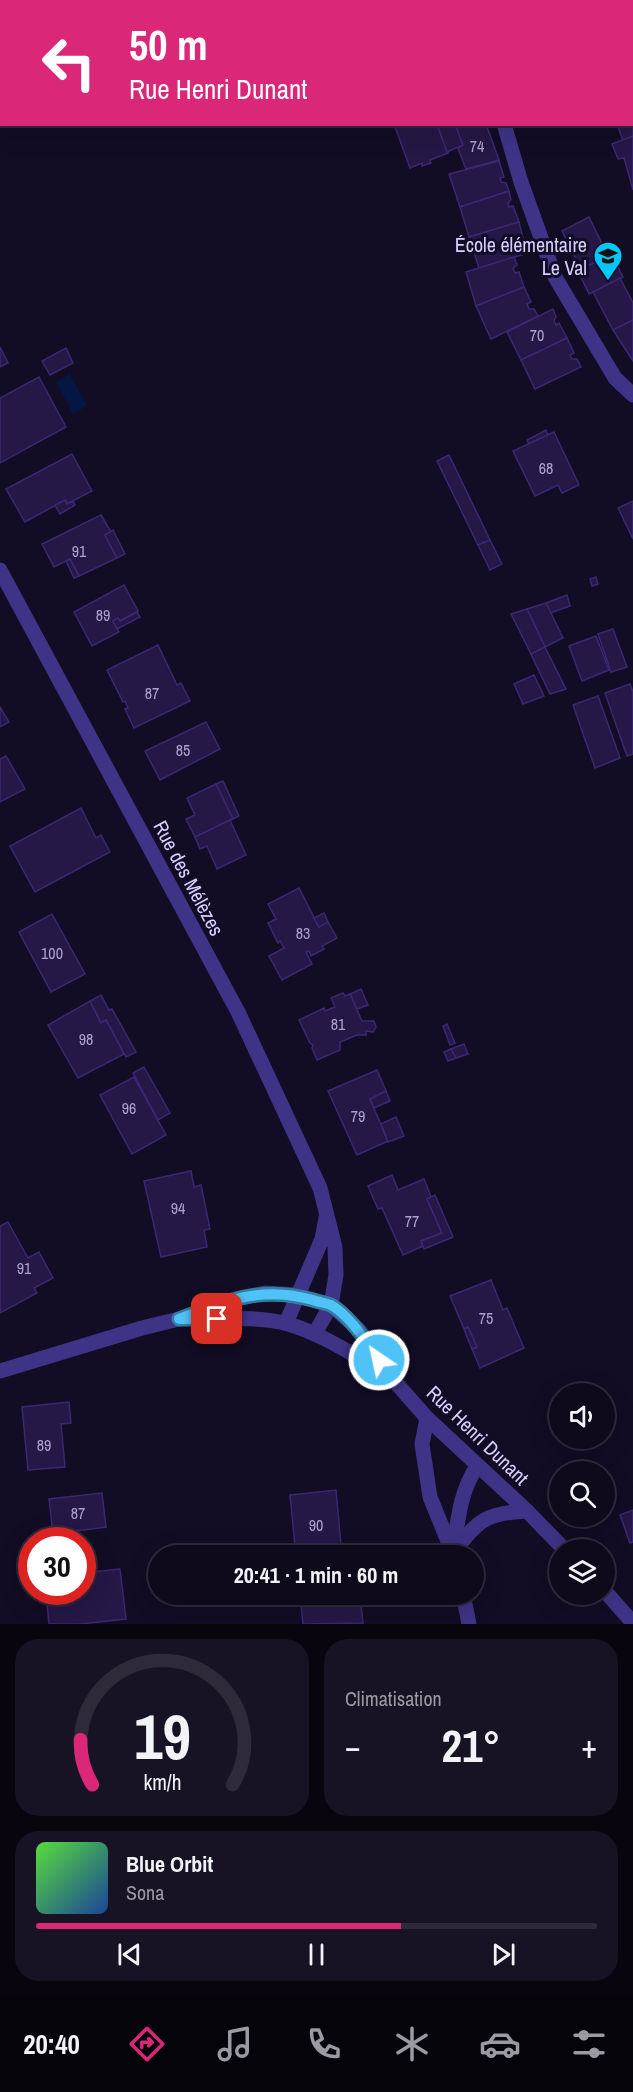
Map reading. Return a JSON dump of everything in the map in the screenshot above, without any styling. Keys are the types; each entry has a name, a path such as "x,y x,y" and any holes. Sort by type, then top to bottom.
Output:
{"street":[{"path":"505,126 521,182 555,277 615,378 633,395"},
{"name":"Rue des Mélèzes","path":"0,570 238,1012 320,1188 335,1247 336,1275 331,1305 315,1333"},
{"path":"286,1323 296,1295 322,1239 328,1213"},
{"name":"Rue Henri Dunant","path":"0,1371 179,1319 226,1301 266,1293 296,1295 331,1305 360,1331 389,1375 427,1418 554,1539"},
{"name":"Rue Henri Dunant","path":"179,1319 236,1318 286,1323 315,1333 389,1375"},
{"path":"427,1418 422,1444 430,1497 449,1545"},
{"path":"454,1545 461,1497 477,1466"},
{"path":"459,1545 471,1529 488,1517 506,1512 527,1511"},
{"path":"615,1603 633,1623"},
{"path":"465,1605 469,1624"}],"water":[{"path":"70,374 87,406 73,414 56,382"}],"building":[{"path":"395,126 438,126 448,153 430,160 431,163 422,166 422,163 410,168"},
{"path":"438,126 456,126 463,145 447,152"},
{"path":"456,126 487,126 499,160 466,169 458,148 463,145"},
{"path":"618,126 633,126 633,136 623,141"},
{"path":"633,136 633,190 624,158 618,159 612,144"},
{"path":"499,161 504,177 500,178 501,182 506,183 509,191 460,207 449,174"},
{"path":"509,191 511,200 508,203 509,207 513,206 519,222 469,237 460,207"},
{"path":"589,217 608,256 581,269 562,231"},
{"path":"519,222 523,238 519,239 520,244 525,245 528,253 479,268 469,237"},
{"path":"611,254 623,277 589,294 578,271"},
{"path":"514,257 517,265 513,268 515,273 519,272 524,287 476,306 466,272"},
{"path":"620,278 633,303 633,320 613,330 593,292"},
{"path":"524,287 531,302 527,304 529,309 534,309 538,316 491,339 476,306"},
{"path":"553,309 556,325 559,323 567,338 521,360 507,332"},
{"path":"633,320 633,361 613,330"},
{"path":"567,338 574,353 570,355 572,359 577,359 581,367 535,389 521,360"},
{"path":"0,347 8,363 0,367"},
{"path":"66,348 73,363 50,375 42,361"},
{"path":"39,377 66,427 0,463 0,398"},
{"path":"546,430 548,435 529,444 527,440"},
{"path":"554,432 579,485 562,493 558,485 535,496 513,451"},
{"path":"72,454 92,491 67,504 65,500 25,522 6,489"},
{"path":"449,455 490,540 478,545 437,461"},
{"path":"65,500 67,504 73,501 75,505 60,514 55,505"},
{"path":"633,501 633,539 618,508"},
{"path":"101,515 111,532 105,535 117,558 79,576 70,559 54,567 42,544"},
{"path":"113,530 125,554 117,558 105,535"},
{"path":"490,540 502,564 490,570 478,545"},
{"path":"70,559 79,576 74,578 66,561"},
{"path":"596,577 598,584 592,586 590,579"},
{"path":"124,585 138,611 120,621 118,618 113,621 119,632 92,646 74,612"},
{"path":"567,595 570,606 550,613 546,603"},
{"path":"546,603 563,638 545,647 527,609"},
{"path":"527,609 545,647 531,654 511,614"},
{"path":"137,612 140,617 117,629 113,621 118,618 120,621"},
{"path":"613,629 627,667 611,672 598,634"},
{"path":"596,636 609,670 582,681 569,646"},
{"path":"158,645 177,685 181,683 190,701 134,728 125,709 128,708 125,701 123,702 107,670"},
{"path":"545,647 566,689 550,694 531,654"},
{"path":"534,675 544,696 523,704 514,684"},
{"path":"630,684 633,692 633,754 627,756 605,693"},
{"path":"598,696 620,758 595,768 573,705"},
{"path":"0,707 9,722 0,727"},
{"path":"206,722 220,749 160,780 145,751"},
{"path":"6,756 25,789 0,802 0,759"},
{"path":"223,781 239,816 233,819 216,784"},
{"path":"216,784 233,819 195,837 186,819 195,815 187,798"},
{"path":"81,808 96,838 101,835 110,852 35,892 10,846"},
{"path":"230,820 246,855 217,869 207,846 200,849 195,837"},
{"path":"299,888 319,927 328,922 337,938 322,946 324,949 311,956 309,951 306,952 312,964 282,980 269,956 284,948 280,941 278,943 268,923 276,919 268,904"},
{"path":"324,913 328,922 319,927 314,918"},
{"path":"52,914 85,974 51,992 19,932"},
{"path":"361,989 368,1005 357,1009 350,994"},
{"path":"343,993 345,996 350,994 362,1021 374,1021 376,1027 373,1032 366,1031 366,1035 357,1035 340,1042 340,1050 317,1060 313,1045 299,1020 324,1008 325,1011 335,1007 331,998"},
{"path":"101,995 109,1010 112,1009 136,1052 126,1057 106,1020 101,1023 90,1001"},
{"path":"90,1001 101,1023 106,1020 124,1054 78,1078 48,1025"},
{"path":"447,1024 455,1043 450,1045 443,1026"},
{"path":"464,1044 468,1054 456,1058 451,1049"},
{"path":"451,1049 456,1058 448,1061 444,1052"},
{"path":"144,1067 170,1113 158,1120 133,1073"},
{"path":"377,1070 386,1091 370,1099 388,1141 357,1155 328,1091"},
{"path":"134,1077 166,1135 132,1154 100,1095"},
{"path":"386,1091 390,1101 374,1108 370,1099"},
{"path":"396,1117 404,1136 388,1142 381,1124"},
{"path":"191,1171 194,1187 201,1185 210,1229 204,1230 207,1247 161,1257 144,1181"},
{"path":"392,1175 398,1190 424,1179 431,1197 427,1199 442,1233 421,1241 423,1246 403,1255 382,1208 378,1209 368,1186"},
{"path":"435,1195 453,1237 424,1249 421,1241 442,1233 427,1199"},
{"path":"8,1222 28,1258 39,1252 53,1278 34,1288 37,1293 0,1313 0,1226"},
{"path":"491,1280 503,1310 507,1308 524,1348 480,1368 472,1349 477,1347 468,1327 464,1329 450,1296"},
{"path":"468,1327 477,1347 472,1349 464,1329"},
{"path":"69,1402 71,1423 61,1424 65,1467 28,1470 22,1407"},
{"path":"336,1490 341,1545 295,1545 290,1495"},
{"path":"102,1493 106,1527 52,1527 49,1499"},
{"path":"633,1510 633,1542 630,1543 620,1515"},
{"path":"120,1569 126,1619 80,1624 49,1624 47,1605 96,1605 96,1572"},
{"path":"301,1605 361,1605 363,1623 303,1624"}],"place":[{"name":"École élémentaire Le Val","path":"608,282"}],"route":[{"path":"217,1319 179,1319 226,1301 266,1293 296,1295 331,1305 360,1331 379,1360"}]}
